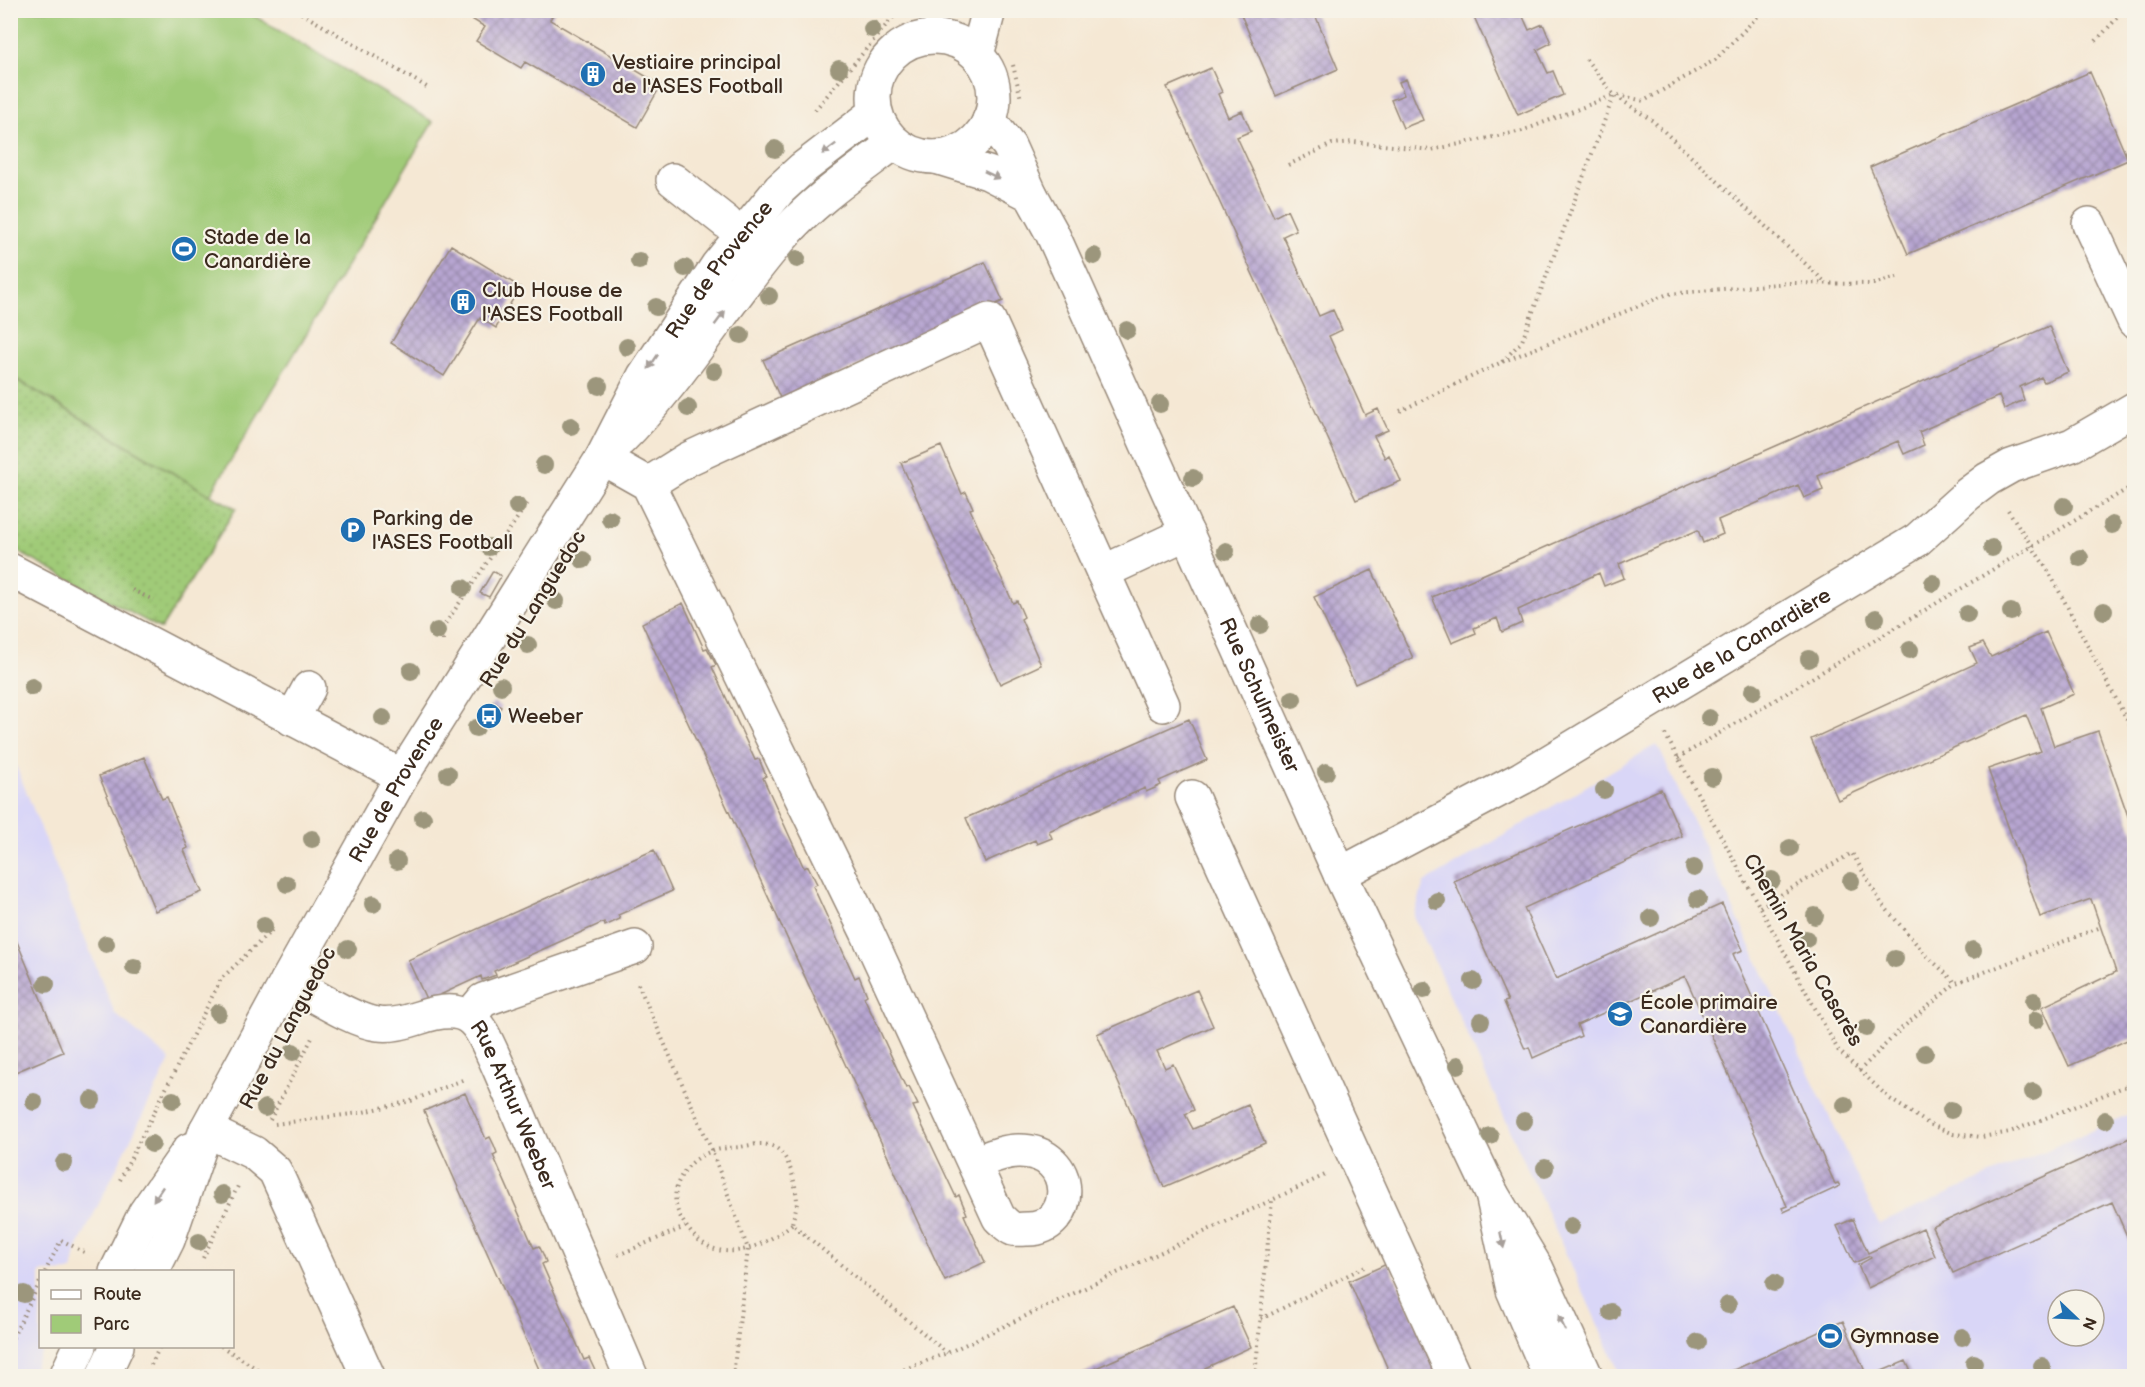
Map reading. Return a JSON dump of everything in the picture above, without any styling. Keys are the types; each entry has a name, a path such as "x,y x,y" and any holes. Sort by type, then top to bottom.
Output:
{"street":[{"path":"977,55 989,10"},
{"path":"936,157 953,154 968,146 981,134 989,120 994,103 993,85 987,69 977,55 965,45 949,38 940,23 899,47 885,60 877,76 873,94 875,113 882,129 894,143 907,151 936,157 988,173 1031,195"},
{"name":"Rue de Provence","path":"153,1270 168,1240 206,1130 287,981 402,776 602,458 644,376 717,266 780,189 803,168 875,113"},
{"name":"Rue Schulmeister","path":"989,120 1010,146 1031,195 1052,233 1340,874 1492,1194 1537,1269 1586,1377"},
{"name":"Rue de Provence","path":"602,458 648,413 782,237 812,207 894,143"},
{"path":"673,180 726,222"},
{"path":"2089,224 2134,321"},
{"path":"648,484 688,459 989,320 1162,705"},
{"name":"Rue de la Canardière","path":"1340,874 1522,778 1917,540 1988,479 2011,466 2072,445 2134,409"},
{"path":"602,458 648,484 862,921 974,1163"},
{"path":"1103,572 1187,533"},
{"path":"10,570 402,776"},
{"path":"292,719 309,688"},
{"path":"1192,797 1454,1377"},
{"path":"469,1017 483,1000 629,949"},
{"name":"Rue Arthur Weeber","path":"287,981 362,1021 378,1024 403,1022 441,1010 454,1011 469,1017 482,1032 630,1377"},
{"path":"206,1130 254,1153 275,1172 368,1377"},
{"name":"Rue de Provence","path":"117,1270 145,1213 178,1163 206,1130"},
{"name":"Rue Schulmeister","path":"1492,1194 1513,1290 1550,1377"},
{"path":"66,1377 80,1348"},
{"path":"103,1377 117,1348"}],"path":[{"path":"296,10 430,89"},
{"path":"1288,165 1332,144 1354,142 1431,150 1522,131 1614,94 1644,101 1715,60 1764,10"},
{"path":"2096,40 2118,17 2115,10"},
{"path":"1586,58 1614,94 1653,122 1826,283"},
{"path":"1503,362 1522,341 1614,94"},
{"path":"1400,411 1503,362 1668,294 1788,283 1873,284 1897,277"},
{"path":"1988,479 2049,572 2134,733"},
{"path":"1678,758 2134,485"},
{"name":"Chemin Maria Casarès","path":"1647,701 1838,1050 1890,1099 1929,1124 1953,1134 1982,1137 2010,1132 2134,1083"},
{"path":"1760,907 1852,853 1882,903 1926,955 1956,983"},
{"path":"1858,1071 1902,1028 1956,983 2101,927"},
{"path":"629,949 712,1151 748,1249 733,1377"},
{"path":"268,1125 359,1113 411,1101 498,1066"},
{"path":"762,1143 778,1148 790,1167 797,1203 792,1224 774,1238 748,1249 728,1253 707,1247 685,1227 673,1202 677,1182 693,1161 712,1151 762,1143"},
{"path":"887,1377 947,1353 1356,1161"},
{"path":"1255,1377 1272,1199"},
{"path":"792,1224 947,1353"},
{"path":"584,1269 685,1227"},
{"path":"46,1270 61,1240"},
{"path":"1260,1320 1398,1251"},
{"path":"10,1343 39,1284"},
{"path":"223,1348 265,1374 259,1377"}],"shaded area":[{"name":"École primaire Canardière","path":"1657,744 1879,1224 2134,1112 2134,1376 1621,1376 1414,916 1424,883"},
{"path":"10,751 115,1014 170,1060 77,1248 72,1270 39,1270 39,1348 44,1348 30,1376 10,1376"}],"green space":[{"name":"Stade de la Canardière","path":"11,10 246,11 433,122 210,495 11,376"},
{"path":"10,376 210,495 236,508 161,629 11,548"}],"building":[{"name":"Vestiaire principal de l'ASES Football","path":"457,10 555,10 550,20 661,85 637,127 525,62 521,68 476,41 485,27"},
{"path":"1239,10 1313,10 1338,69 1276,96"},
{"path":"1471,10 1520,10 1529,30 1543,24 1551,43 1537,50 1548,73 1553,71 1563,95 1518,115"},
{"path":"1211,68 1222,92 1218,94 1228,117 1242,111 1251,131 1237,137 1274,217 1287,210 1296,230 1283,236 1319,316 1333,310 1342,330 1329,336 1365,415 1378,409 1388,430 1374,436 1385,458 1389,455 1401,481 1356,500 1167,87"},
{"path":"2090,72 2128,160 1908,254 1870,167"},
{"path":"1406,79 1423,120 1403,128 1391,100 1404,95 1399,82"},
{"name":"Club House de l'ASES Football","path":"451,245 520,287 496,328 480,318 444,376 391,343"},
{"path":"985,262 1003,301 781,400 763,360"},
{"path":"2049,326 2068,372 2044,382 2041,377 2020,387 2024,400 2004,409 1999,396 1919,432 1924,445 1904,454 1898,441 1818,476 1823,490 1804,498 1798,485 1718,520 1723,534 1703,543 1698,530 1619,564 1624,578 1604,586 1599,573 1518,610 1522,623 1502,632 1497,618 1474,628 1476,633 1452,643 1432,597"},
{"path":"941,446 962,494 966,492 973,508 970,509 1013,603 1017,601 1024,617 1021,619 1041,665 1000,684 901,463"},
{"path":"1372,570 1413,658 1355,684 1314,597"},
{"path":"493,571 501,576 489,597 480,593"},
{"path":"683,603 704,649 707,648 716,665 712,667 755,760 759,759 766,776 763,778 804,868 808,866 817,884 813,886 855,978 859,976 867,995 864,997 906,1088 909,1087 918,1105 913,1106 956,1197 959,1195 967,1214 964,1215 985,1262 945,1281 642,623"},
{"path":"2046,632 2074,694 2041,708 2054,746 2098,731 2134,833 2134,1037 2069,1066 2042,1007 2116,972 2091,899 2040,917 1988,769 2041,751 2026,715 1838,800 1811,739 1977,663 1970,648 1983,643 1991,657"},
{"path":"493,702 501,707 488,728 480,723"},
{"path":"1189,719 1207,760 1159,781 1161,785 1155,788 1146,792 1145,788 1049,831 1052,838 1037,844 1035,840 985,862 966,818"},
{"path":"144,757 162,799 167,797 188,848 184,850 202,892 155,911 99,776"},
{"path":"1661,789 1682,836 1524,908 1556,979 1722,904 1743,950 1733,954 1835,1184 1838,1183 1840,1186 1784,1212 1782,1208 1787,1206 1685,976 1577,1025 1581,1036 1533,1058 1529,1047 1525,1049 1504,1002 1508,1001 1454,881"},
{"path":"654,850 672,891 618,915 620,919 605,926 604,922 494,971 496,975 482,980 481,976 427,1001 408,960"},
{"path":"10,925 63,1052 13,1073 10,1066"},
{"path":"1197,990 1213,1026 1157,1051 1165,1068 1173,1064 1188,1096 1194,1110 1185,1114 1193,1129 1248,1105 1265,1143 1164,1187 1097,1034"},
{"path":"465,1093 486,1139 490,1137 494,1145 497,1153 493,1155 534,1248 539,1246 543,1254 546,1262 542,1264 584,1360 589,1358 597,1375 542,1376 424,1111"},
{"path":"2134,1136 2134,1252 2112,1202 1953,1273 1932,1227"},
{"path":"1853,1219 1868,1253 1923,1228 1935,1256 1868,1288 1858,1265 1871,1258 1870,1256 1854,1263 1837,1226"},
{"path":"1389,1263 1440,1376 1391,1376 1349,1281"},
{"path":"1233,1307 1251,1347 1205,1368 1206,1371 1199,1375 1078,1376"},
{"name":"Gymnase","path":"1843,1321 1867,1376 1720,1376 1777,1351"},
{"name":"Gymnase","path":"1906,1361 1913,1376 1870,1376"}],"place":[{"name":"Vestiaire principal de l'ASES Football","path":"593,74"},
{"name":"Stade de la Canardière","path":"184,249"},
{"name":"Club House de l'ASES Football","path":"463,302"},
{"name":"Parking de l'ASES Football","path":"353,530"},
{"name":"Weeber","path":"489,716"},
{"name":"École primaire Canardière","path":"1620,1014"},
{"name":"Gymnase","path":"1830,1336"}]}
